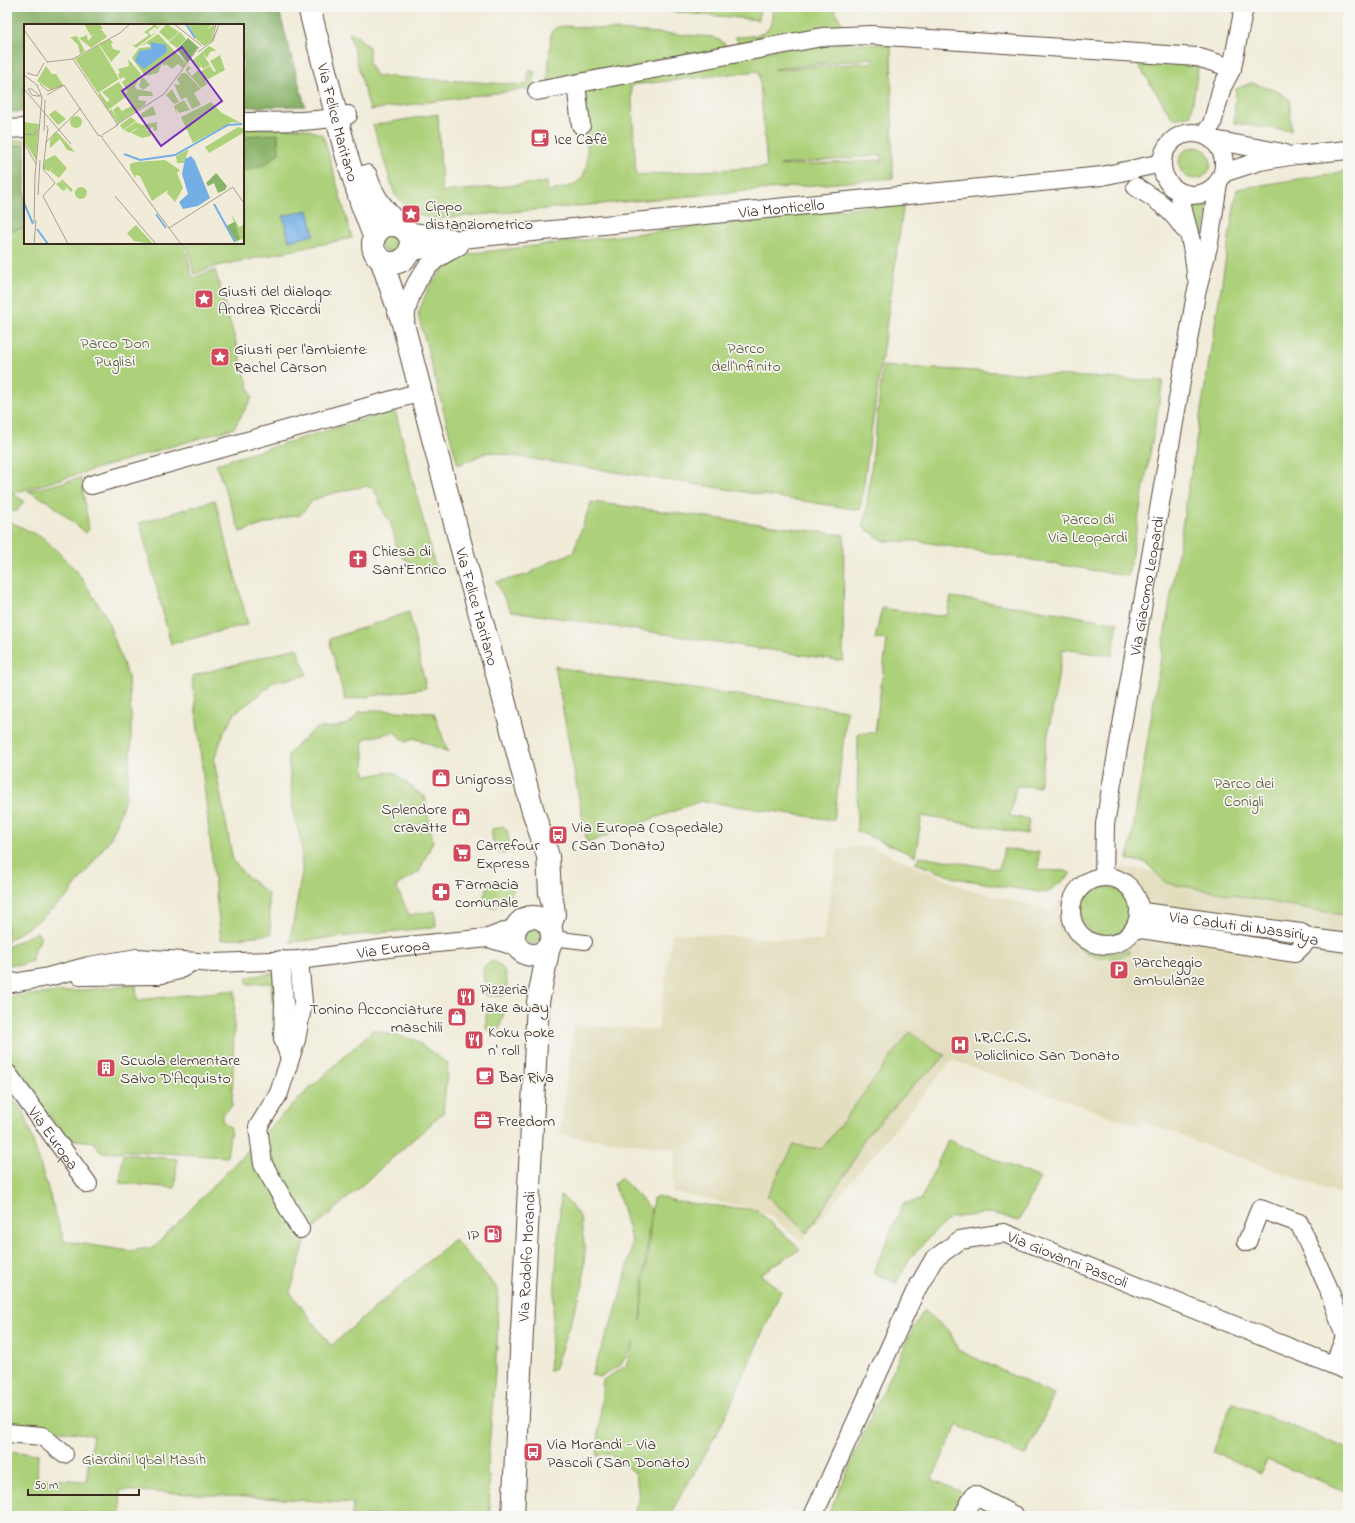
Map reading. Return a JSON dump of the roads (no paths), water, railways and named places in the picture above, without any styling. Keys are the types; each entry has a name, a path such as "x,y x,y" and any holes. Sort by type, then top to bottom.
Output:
{"street":[{"name":"Via Felice Maritano","path":"309,7 342,116 356,147 373,195 387,214 403,228"},
{"name":"Via Felice Maritano","path":"322,7 342,116 361,202 374,236"},
{"path":"1244,7 1232,68 1222,87 1212,124 1208,129 1211,138 1220,147 1224,155 1225,164 1221,178 1212,190 1204,194 1191,195 1176,190 1167,182 1163,173 1162,163 1164,152 1171,142 1184,134 1195,132 1211,138 1296,155"},
{"path":"537,91 822,37 871,35 1197,56 1232,68"},
{"path":"576,84 581,125"},
{"path":"244,122 342,116"},
{"path":"7,129 24,128"},
{"path":"1221,178 1260,161 1296,155 1348,150"},
{"name":"Via Monticello","path":"397,257 461,239 1102,176 1162,163"},
{"name":"Via Monticello","path":"1102,176 1136,187 1176,190"},
{"name":"Via Giacomo Leopardi","path":"1104,877 1105,824 1196,294 1209,243 1221,178"},
{"name":"Via Giacomo Leopardi","path":"1136,187 1156,199 1171,211 1192,241"},
{"name":"Via Giacomo Leopardi","path":"1176,190 1192,241 1195,263 1196,294"},
{"path":"390,224 403,228 410,238 411,246 397,257 376,255 373,242 374,236 381,228 390,224"},
{"name":"Via Monticello","path":"403,228 461,239"},
{"path":"403,326 410,299 416,285 433,262 444,254 462,245 510,234"},
{"name":"Via Felice Maritano","path":"397,257 403,326 532,808 548,856 550,893 554,914 535,937"},
{"path":"91,485 421,392"},
{"path":"1104,877 1116,879 1130,888 1138,902 1137,921 1129,936 1120,942 1105,946 1095,944 1086,940 1076,928 1071,912 1072,903 1075,896 1086,884 1096,878 1104,877"},
{"name":"Via Caduti di Nassiriya","path":"1137,921 1143,912 1301,933 1310,938 1348,943"},
{"path":"1137,921 1295,953 1310,938"},
{"path":"535,937 585,942"},
{"name":"Via Europa","path":"7,984 48,977 158,974 179,970 192,962 214,963 299,960 396,947 488,938 535,937"},
{"name":"Via Rodolfo Morandi","path":"513,1516 539,998 535,937"},
{"path":"281,960 284,1003 283,1039 290,1058"},
{"path":"299,960 303,1002 296,1040 279,1093 258,1127 263,1164 300,1229"},
{"name":"Via Europa","path":"7,1073 88,1184"},
{"name":"Via Giovanni Pascoli","path":"813,1516 915,1292 934,1259 960,1240 1004,1233 1341,1368 1345,1337 1328,1287 1300,1223 1260,1209 1247,1242"},
{"path":"7,1433 42,1436 64,1454"},
{"path":"963,1516 974,1495 1015,1516"}],"water":[{"path":"308,210 314,235 289,241 283,216"}],"place":[{"name":"Ice Cafè","path":"540,138"},
{"name":"Cippo distanziometrico","path":"411,214"},
{"name":"Giusti del dialogo: Andrea Riccardi","path":"204,299"},
{"name":"Giusti per l'ambiente: Rachel Carson","path":"220,357"},
{"name":"Chiesa di Sant'Enrico","path":"358,559"},
{"name":"Unigross","path":"441,778"},
{"name":"Splendore cravatte","path":"461,817"},
{"name":"Via Europa (Ospedale) (San Donato)","path":"558,835"},
{"name":"Carrefour Express","path":"462,853"},
{"name":"Farmacia comunale","path":"441,892"},
{"name":"Parcheggio ambulanze","path":"1119,970"},
{"name":"Pizzeria take away","path":"466,997"},
{"name":"Tonino Acconciature maschili","path":"457,1017"},
{"name":"Koku poke n' roll","path":"474,1040"},
{"name":"I.R.C.C.S. Policlinico San Donato","path":"960,1045"},
{"name":"Scuola elementare Salvo D'Acquisto","path":"106,1068"},
{"name":"Bar Riva","path":"485,1076"},
{"name":"Freedom","path":"483,1120"},
{"name":"IP","path":"493,1234"},
{"name":"Via Morandi - Via Pascoli (San Donato)","path":"533,1452"}],"park label":[{"name":"Parco Don Puglisi","path":"115,351"},
{"name":"Parco dell'Infinito","path":"746,356"},
{"name":"Parco di Via Leopardi","path":"1088,527"},
{"name":"Parco dei Conigli","path":"1244,791"},
{"name":"Giardini Iqbal Masih","path":"144,1458"}]}
